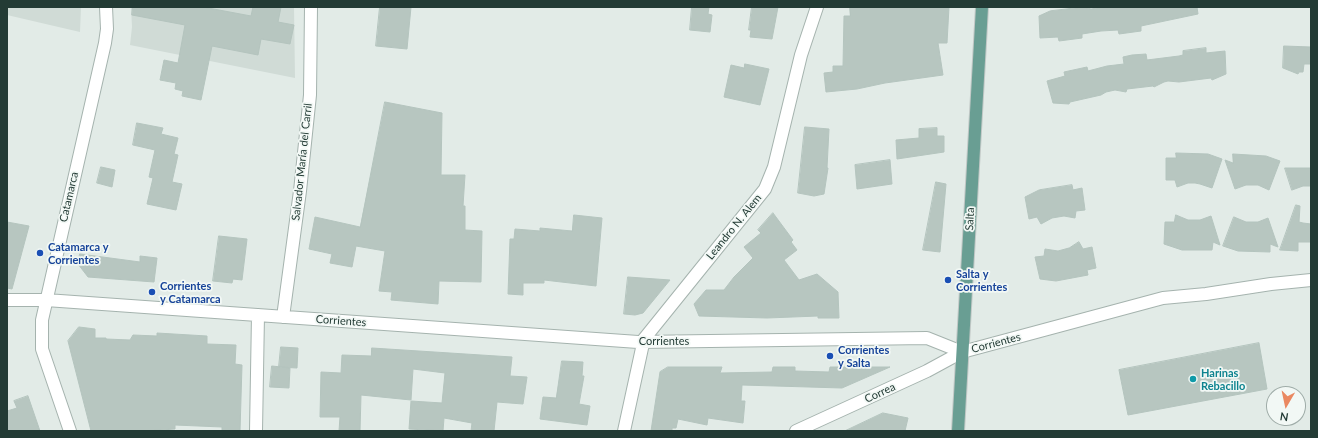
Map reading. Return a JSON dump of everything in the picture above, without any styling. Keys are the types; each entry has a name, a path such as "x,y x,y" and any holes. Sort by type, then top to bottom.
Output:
{"main road":[{"name":"Salta","path":"958,431 982,7"}],"street":[{"name":"Catamarca","path":"70,431 42,349 42,320 105,43 107,29 106,7"},
{"name":"Salvador María del Carril","path":"283,317 300,191 310,94 311,7"},
{"name":"Leandro N. Alem","path":"624,431 644,339 765,189 774,167 801,55 817,7"},
{"name":"Corrientes","path":"7,300 46,300 643,342 927,338 962,352 1163,298 1206,294 1271,284 1311,280"},
{"path":"256,431 258,315"},
{"name":"Correa","path":"796,431 927,371 962,352"}],"shaded area":[{"path":"7,7 81,7 80,32 7,15"},
{"path":"131,7 294,7 295,78 130,45 132,27"}],"building":[{"path":"133,7 203,7 251,16 253,7 281,7 278,22 294,25 290,44 261,39 258,55 212,46 201,100 182,96 183,91 175,89 176,83 160,80 164,60 178,63 185,25 132,15"},
{"path":"380,7 411,7 407,49 376,46"},
{"path":"692,7 709,7 708,14 712,15 710,32 690,30"},
{"path":"752,7 778,7 772,39 750,37 751,30 749,30"},
{"path":"850,7 949,7 947,43 938,43 943,75 885,83 857,89 826,92 824,73 833,72 833,66 843,66 844,16 850,16"},
{"path":"1084,7 1091,9 1103,7 1197,7 1198,14 1141,26 1141,31 1119,34 1118,30 1101,31 1082,34 1082,38 1059,41 1058,37 1040,38 1039,16 1050,11"},
{"path":"1284,46 1311,47 1311,64 1304,64 1303,72 1299,72 1298,74 1283,68"},
{"path":"1206,48 1206,53 1225,51 1226,74 1212,80 1211,78 1179,82 1168,81 1154,87 1127,89 1126,92 1115,90 1101,95 1070,102 1069,104 1053,103 1047,81 1065,76 1064,72 1087,67 1088,71 1107,66 1124,64 1123,57 1132,55 1146,54 1147,60 1179,56 1183,55 1183,51"},
{"path":"745,64 769,69 760,105 724,97 731,65 744,68"},
{"path":"385,102 442,113 441,175 465,175 463,206 465,206 465,230 482,231 481,282 439,281 438,304 391,300 392,292 379,291 385,251 356,246 352,267 330,263 332,254 309,249 315,217 360,227"},
{"path":"137,123 163,128 161,134 178,138 174,154 178,155 172,182 182,184 176,210 147,204 153,178 149,177 155,150 133,145"},
{"path":"805,127 829,129 828,168 824,194 814,196 798,193"},
{"path":"937,128 937,136 944,136 944,152 897,159 896,140 919,138 919,129"},
{"path":"1176,153 1208,154 1222,159 1212,188 1195,183 1188,183 1177,187 1175,180 1166,180 1166,158 1176,158"},
{"path":"1233,154 1266,156 1280,161 1269,190 1258,185 1246,185 1235,189 1225,160 1233,163"},
{"path":"890,160 892,184 857,189 855,165"},
{"path":"101,167 115,170 112,187 97,183"},
{"path":"1285,168 1311,168 1311,186 1303,186 1292,190"},
{"path":"936,182 946,184 940,252 923,250"},
{"path":"1072,185 1073,190 1082,188 1085,210 1076,211 1075,218 1064,216 1052,218 1041,224 1037,217 1029,219 1025,197 1039,190"},
{"path":"1296,205 1300,206 1299,222 1311,224 1311,242 1298,242 1298,251 1280,250"},
{"path":"773,213 793,240 791,242 797,250 784,260 799,280 817,274 838,292 839,318 818,318 818,316 767,318 699,316 694,304 706,290 724,290 734,277 753,258 744,247 761,233 758,230"},
{"path":"574,215 602,218 596,286 544,280 544,283 523,283 523,295 508,294 510,239 514,239 515,229 540,231 540,228 572,231"},
{"path":"1176,215 1188,220 1200,220 1211,216 1220,245 1213,242 1212,250 1182,250 1164,244 1165,222 1174,222"},
{"path":"1234,217 1246,222 1258,222 1268,218 1278,247 1270,244 1270,252 1238,251 1223,246"},
{"path":"7,222 29,226 12,289 7,288"},
{"path":"219,236 247,239 242,280 233,279 232,283 213,281"},
{"path":"1079,242 1083,249 1092,247 1096,268 1087,270 1088,275 1056,281 1040,279 1035,257 1044,256 1045,249 1058,251 1069,248"},
{"path":"80,254 140,262 140,256 157,258 154,282 88,277 78,264"},
{"path":"628,277 670,280 643,313 635,315 624,314"},
{"path":"79,327 95,329 95,338 130,340 133,335 157,336 157,333 207,336 207,344 236,345 235,364 242,365 240,431 222,431 222,427 175,425 175,429 147,431 91,431 68,341"},
{"name":"Harinas Rebacillo","path":"1259,343 1266,386 1266,389 1128,415 1119,370"},
{"path":"281,347 298,348 297,368 279,367"},
{"path":"372,348 512,357 510,376 527,377 523,404 497,402 494,431 471,431 472,423 444,418 443,431 409,429 411,401 442,403 445,373 413,369 411,400 361,395 360,431 339,431 340,417 320,417 321,372 341,373 342,355 371,356"},
{"path":"562,361 583,362 582,376 584,376 579,404 590,406 587,425 540,419 543,397 556,398"},
{"path":"272,366 290,368 289,388 270,387"},
{"path":"668,367 722,367 720,373 772,372 773,367 795,367 795,371 829,372 830,367 890,367 842,388 742,385 741,401 745,401 743,423 708,418 707,425 678,419 676,428 672,428 672,431 651,431 660,372"},
{"path":"28,396 40,431 7,431 7,411 17,408 14,401"},
{"path":"883,413 908,418 905,431 845,431"}],"place":[{"name":"Catamarca y Corrientes","path":"40,253"},
{"name":"Salta y Corrientes","path":"948,280"},
{"name":"Corrientes y Catamarca","path":"152,292"},
{"name":"Corrientes y Salta","path":"830,356"},
{"name":"Harinas Rebacillo","path":"1193,379"}]}
